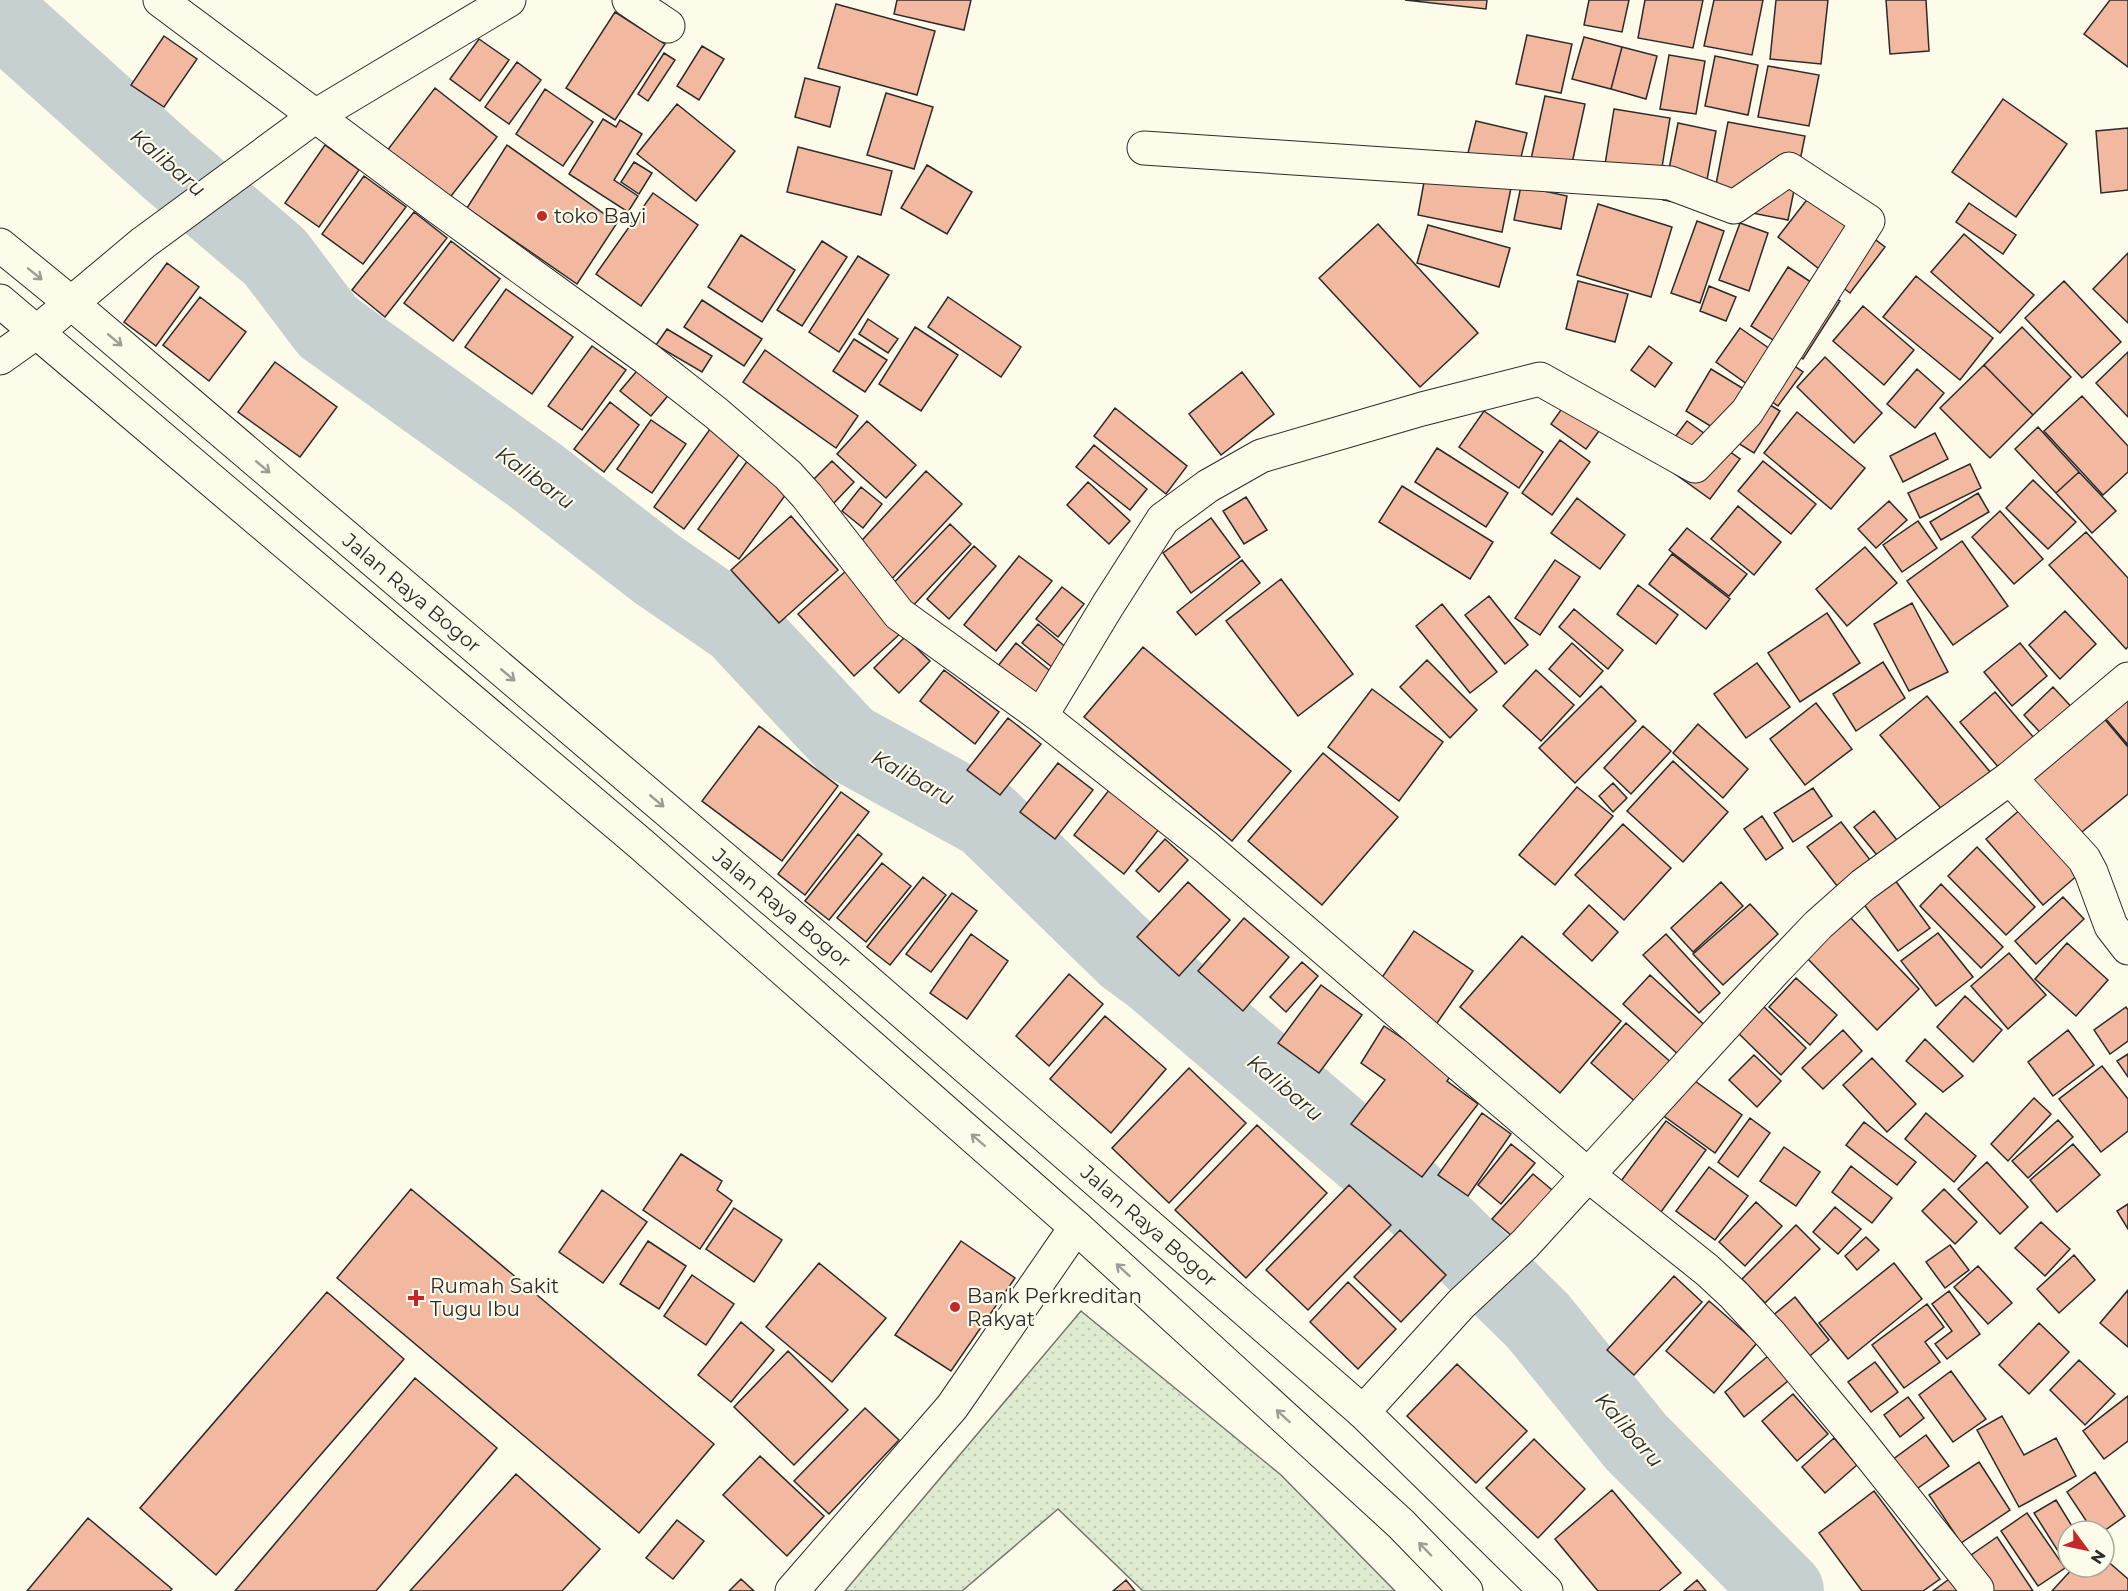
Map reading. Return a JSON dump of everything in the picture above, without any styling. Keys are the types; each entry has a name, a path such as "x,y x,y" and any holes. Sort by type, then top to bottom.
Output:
{"main road":[{"path":"160,0 439,208 646,358 716,413 801,489 899,614 1041,716 1206,847 1588,1175 1707,1270 1734,1295 1855,1436 1977,1589"},
{"path":"0,358 38,331 143,243 317,115 510,0"},
{"path":"629,0 668,26"},
{"path":"1041,716 1162,519 1208,486 1261,456 1422,409 1540,379 1695,466 1747,412 1868,221 1789,169 1734,207 1670,183 1144,148"},
{"name":"Jalan Raya Bogor","path":"0,245 836,954 1363,1412 1546,1591"},
{"path":"0,301 642,844 1076,1227 1401,1524 1466,1591"},
{"path":"1363,1412 1461,1304 1525,1244 1818,925 1863,885 2010,778 2128,679"},
{"path":"2010,778 2084,859 2091,872 2110,926 2128,948"},
{"path":"792,1591 952,1407 1076,1227"}],"green space":[{"path":"1081,1311 1281,1475 1395,1591 1143,1591 1058,1509 962,1591 845,1591"}],"building":[{"path":"897,0 971,0 964,30 894,14"},
{"path":"1405,0 1487,0 1486,9"},
{"path":"1589,0 1629,0 1622,32 1584,25"},
{"path":"1645,0 1703,0 1693,48 1638,38"},
{"path":"1714,0 1763,0 1752,55 1704,46"},
{"path":"1776,0 1828,0 1821,64 1770,59"},
{"path":"1886,0 1926,0 1929,51 1890,54"},
{"path":"2110,0 2128,0 2128,67 2084,34"},
{"path":"836,4 935,31 917,95 818,68"},
{"path":"615,12 665,44 615,120 566,88"},
{"path":"1527,35 1572,44 1561,93 1516,84"},
{"path":"164,36 197,59 164,107 131,85"},
{"path":"1584,37 1622,47 1611,89 1572,79"},
{"path":"479,39 509,60 480,101 450,79"},
{"path":"702,46 724,59 699,100 677,86"},
{"path":"1622,47 1657,56 1646,99 1611,89"},
{"path":"664,53 675,60 648,101 638,94"},
{"path":"1669,55 1705,61 1696,114 1660,109"},
{"path":"1715,56 1758,65 1748,115 1705,106"},
{"path":"517,62 541,80 509,124 485,107"},
{"path":"1768,66 1819,75 1809,126 1758,117"},
{"path":"805,78 840,87 830,127 795,117"},
{"path":"435,88 497,137 448,200 386,152"},
{"path":"545,89 593,122 563,166 516,134"},
{"path":"886,93 933,107 914,169 867,155"},
{"path":"1545,96 1585,104 1567,186 1527,177"},
{"path":"2003,99 2067,144 2016,217 1952,172"},
{"path":"677,104 735,151 696,201 637,154"},
{"path":"1614,109 1670,118 1657,198 1601,189"},
{"path":"603,119 616,127 620,120 642,134 614,180 638,196 628,212 569,174"},
{"path":"1476,121 1527,133 1517,173 1466,161"},
{"path":"1728,122 1805,136 1788,220 1712,205"},
{"path":"1678,123 1716,131 1702,207 1663,200"},
{"path":"2128,128 2128,190 2101,193 2096,131"},
{"path":"325,145 359,170 319,227 285,203"},
{"name":"toko Bayi","path":"507,145 617,223 577,284 467,208"},
{"path":"798,147 892,171 881,215 787,192"},
{"path":"634,162 652,173 639,194 621,182"},
{"path":"927,165 972,192 947,234 901,208"},
{"path":"1426,171 1511,188 1502,232 1418,215"},
{"path":"364,176 406,207 363,264 322,234"},
{"path":"1521,186 1567,196 1561,229 1514,220"},
{"path":"1813,192 1885,247 1850,293 1778,237"},
{"path":"653,193 698,225 641,306 596,274"},
{"path":"1969,203 2016,235 2003,254 1956,222"},
{"path":"1598,204 1672,227 1651,297 1577,275"},
{"path":"414,212 447,238 385,317 352,290"},
{"path":"1697,221 1724,231 1700,303 1671,293"},
{"path":"1740,223 1768,233 1749,291 1719,280"},
{"path":"1378,224 1478,333 1420,387 1319,278"},
{"path":"1428,225 1510,248 1499,287 1417,263"},
{"path":"1964,234 2034,295 2000,333 1931,272"},
{"path":"741,235 795,270 762,322 708,287"},
{"path":"451,241 500,279 453,341 404,303"},
{"path":"822,241 847,257 802,326 777,310"},
{"path":"2128,253 2128,323 2093,289"},
{"path":"858,256 889,275 839,352 809,332"},
{"path":"167,263 199,287 156,346 124,322"},
{"path":"1788,267 1840,301 1803,359 1751,326"},
{"path":"1916,276 1993,338 1960,380 1883,317"},
{"path":"1578,281 1628,294 1615,342 1566,329"},
{"path":"2064,281 2121,342 2082,378 2025,318"},
{"path":"1709,286 1736,297 1726,321 1700,311"},
{"path":"506,289 573,337 532,394 465,347"},
{"path":"200,297 246,332 209,381 163,345"},
{"path":"948,297 1021,347 1001,377 928,327"},
{"path":"702,300 762,339 744,366 684,327"},
{"path":"1863,306 1914,350 1884,385 1833,341"},
{"path":"868,319 898,339 888,353 859,334"},
{"path":"915,327 958,355 921,411 879,384"},
{"path":"2022,327 2071,377 2033,415 1984,365"},
{"path":"1740,328 1803,372 1778,406 1716,362"},
{"path":"667,329 712,356 702,372 656,345"},
{"path":"854,339 887,360 865,392 833,371"},
{"path":"592,346 626,370 582,430 548,406"},
{"path":"1649,346 1672,363 1655,387 1631,370"},
{"path":"765,350 858,416 836,448 743,382"},
{"path":"2128,352 2128,417 2096,383"},
{"path":"1825,357 1882,413 1854,443 1797,387"},
{"path":"275,362 337,407 300,457 238,412"},
{"path":"1984,365 2033,415 1990,458 1940,408"},
{"path":"641,366 671,392 651,416 620,391"},
{"path":"1711,369 1780,411 1754,453 1686,411"},
{"path":"1917,369 1944,393 1915,428 1887,404"},
{"path":"1242,372 1274,414 1221,455 1189,414"},
{"path":"1580,383 1615,409 1586,449 1551,424"},
{"path":"2082,396 2128,446 2128,472 2103,495 2044,431"},
{"path":"610,402 639,425 604,472 574,449"},
{"path":"1115,408 1187,466 1166,494 1094,436"},
{"path":"1484,411 1543,452 1519,488 1459,447"},
{"path":"1797,412 1865,468 1831,509 1764,453"},
{"path":"651,420 686,444 652,493 617,469"},
{"path":"867,421 916,465 886,498 837,454"},
{"path":"1687,421 1740,459 1710,499 1657,461"},
{"path":"713,425 744,448 684,529 654,507"},
{"path":"2038,427 2079,472 2056,493 2015,449"},
{"path":"1935,433 1948,459 1903,482 1890,456"},
{"path":"1560,440 1590,462 1552,515 1522,493"},
{"path":"1094,445 1147,489 1130,510 1076,467"},
{"path":"1437,448 1508,493 1486,527 1415,482"},
{"path":"748,460 789,490 739,559 698,529"},
{"path":"832,461 854,482 833,504 811,482"},
{"path":"1763,461 1816,504 1791,534 1738,491"},
{"path":"1970,464 1981,488 1920,518 1908,493"},
{"path":"926,471 962,504 888,583 853,550"},
{"path":"2079,472 2116,511 2092,533 2056,493"},
{"path":"2033,480 2076,522 2048,549 2006,508"},
{"path":"1088,482 1130,521 1109,544 1067,505"},
{"path":"1402,486 1493,542 1470,579 1379,522"},
{"path":"861,487 882,504 863,528 842,511"},
{"path":"1978,493 1989,512 1941,540 1930,522"},
{"path":"1246,497 1267,530 1244,544 1223,511"},
{"path":"1577,498 1625,535 1600,569 1551,533"},
{"path":"1889,501 1907,520 1876,548 1858,529"},
{"path":"1738,506 1781,542 1754,575 1711,539"},
{"path":"2000,511 2043,559 2014,584 1972,537"},
{"path":"791,516 838,570 779,623 731,570"},
{"path":"1211,518 1240,557 1191,593 1163,553"},
{"path":"1918,521 1937,548 1902,572 1883,545"},
{"path":"950,524 971,544 908,611 887,590"},
{"path":"1687,528 1747,574 1729,596 1669,550"},
{"path":"2086,532 2128,578 2128,647 2126,649 2049,565"},
{"path":"1962,541 2008,606 1953,645 1907,581"},
{"path":"974,546 996,566 949,619 927,599"},
{"path":"1865,547 1897,583 1847,626 1816,589"},
{"path":"1672,554 1730,599 1706,629 1649,584"},
{"path":"1019,556 1052,581 996,651 964,625"},
{"path":"1242,560 1260,583 1196,635 1177,612"},
{"path":"1555,560 1580,577 1540,635 1515,618"},
{"path":"847,570 902,632 854,676 798,614"},
{"path":"1281,579 1353,674 1298,716 1226,621"},
{"path":"1638,585 1678,615 1656,644 1617,614"},
{"path":"1062,587 1084,604 1058,637 1036,619"},
{"path":"1489,596 1528,645 1505,664 1465,615"},
{"path":"1912,603 1948,672 1909,691 1874,624"},
{"path":"1442,604 1497,672 1470,693 1416,626"},
{"path":"1574,609 1623,650 1608,669 1559,627"},
{"path":"2065,611 2096,644 2060,679 2029,645"},
{"path":"1827,613 1860,663 1800,702 1768,653"},
{"path":"1038,624 1073,653 1058,672 1022,643"},
{"path":"905,637 930,661 899,693 874,668"},
{"path":"1016,643 1054,674 1036,697 998,666"},
{"path":"1572,643 1603,671 1580,697 1549,669"},
{"path":"2020,643 2047,676 2012,706 1984,672"},
{"path":"1143,647 1291,771 1232,841 1084,717"},
{"path":"1427,660 1477,710 1450,738 1400,687"},
{"path":"1883,662 1905,698 1856,731 1833,694"},
{"path":"1757,663 1790,707 1746,738 1714,694"},
{"path":"944,670 999,712 975,744 920,701"},
{"path":"1536,670 1574,705 1541,741 1503,706"},
{"path":"1601,686 1636,721 1575,783 1539,748"},
{"path":"2128,686 2128,745 2099,711"},
{"path":"2053,687 2078,714 2048,741 2024,715"},
{"path":"1372,689 1443,742 1399,801 1328,747"},
{"path":"1995,692 2035,739 2000,769 1960,722"},
{"path":"1927,696 1991,773 1944,812 1880,735"},
{"path":"1816,703 1852,749 1805,785 1770,739"},
{"path":"2102,716 2128,747 2128,794 2071,841 2023,782"},
{"path":"1008,718 1041,744 1000,795 967,770"},
{"path":"1698,724 1748,769 1723,798 1673,753"},
{"path":"759,726 838,786 782,861 702,801"},
{"path":"1643,726 1671,751 1631,794 1604,768"},
{"path":"1323,753 1398,817 1322,905 1248,841"},
{"path":"1673,761 1728,812 1683,862 1627,811"},
{"path":"1058,763 1093,790 1055,839 1020,812"},
{"path":"1613,783 1627,798 1613,812 1599,796"},
{"path":"1113,785 1163,824 1124,874 1074,835"},
{"path":"1577,787 1613,816 1555,885 1519,855"},
{"path":"1813,788 1832,816 1793,842 1774,813"},
{"path":"841,792 869,812 805,895 778,874"},
{"path":"2029,802 2086,868 2043,905 1986,839"},
{"path":"1874,811 1904,849 1885,865 1854,827"},
{"path":"1762,816 1783,848 1766,860 1744,829"},
{"path":"1841,822 1874,865 1841,891 1807,847"},
{"path":"1623,824 1671,868 1624,920 1575,875"},
{"path":"858,834 882,854 829,920 805,901"},
{"path":"1165,839 1188,860 1159,892 1136,871"},
{"path":"1977,847 2035,907 2006,935 1948,876"},
{"path":"882,863 911,886 866,942 837,918"},
{"path":"1892,876 1930,928 1898,951 1860,899"},
{"path":"923,877 946,895 890,965 867,947"},
{"path":"1188,882 1230,920 1179,976 1137,937"},
{"path":"1721,882 1743,906 1693,952 1671,928"},
{"path":"1941,884 2003,947 1981,968 1920,906"},
{"path":"952,893 977,911 931,972 906,954"},
{"path":"2063,897 2084,919 2036,964 2015,941"},
{"path":"1750,904 1778,934 1723,985 1693,954"},
{"path":"1589,905 1618,932 1592,961 1563,934"},
{"path":"1847,914 1919,989 1877,1030 1804,955"},
{"path":"1244,918 1289,957 1243,1011 1198,971"},
{"path":"1414,931 1473,971 1435,1026 1376,986"},
{"path":"1938,933 1973,977 1936,1006 1901,961"},
{"path":"971,934 1008,961 967,1019 930,993"},
{"path":"1666,934 1720,993 1699,1013 1643,955"},
{"path":"1522,936 1621,1021 1560,1093 1460,1007"},
{"path":"2067,943 2108,980 2076,1016 2035,979"},
{"path":"2009,953 2046,995 2008,1029 1971,986"},
{"path":"1302,962 1318,976 1286,1012 1270,997"},
{"path":"1069,974 1103,1004 1049,1066 1016,1036"},
{"path":"1650,975 1708,1028 1681,1057 1623,1004"},
{"path":"1796,978 1837,1015 1810,1045 1769,1007"},
{"path":"1321,985 1362,1015 1319,1073 1278,1043"},
{"path":"1965,996 2002,1030 1973,1062 1937,1027"},
{"path":"1759,1002 1806,1048 1781,1075 1733,1028"},
{"path":"2126,1007 2128,1010 2128,1041 2110,1054 2094,1030"},
{"path":"1105,1016 1166,1069 1111,1133 1050,1079"},
{"path":"1626,1023 1681,1071 1646,1111 1591,1063"},
{"path":"1384,1026 1453,1072 1447,1081 1478,1104 1422,1177 1351,1124 1385,1080 1361,1063"},
{"path":"1843,1030 1862,1051 1823,1089 1802,1068"},
{"path":"2068,1030 2094,1065 2053,1096 2028,1062"},
{"path":"1925,1039 1963,1076 1943,1092 1906,1061"},
{"path":"2128,1054 2128,1077 2117,1061"},
{"path":"1754,1055 1781,1081 1757,1107 1729,1080"},
{"path":"1872,1058 1916,1104 1887,1132 1843,1085"},
{"path":"2102,1066 2128,1099 2128,1131 2101,1152 2059,1099"},
{"path":"1189,1068 1246,1123 1169,1203 1112,1148"},
{"path":"1688,1076 1742,1115 1715,1153 1661,1114"},
{"path":"2034,1098 2051,1114 2008,1161 1991,1144"},
{"path":"1482,1113 1511,1134 1468,1196 1438,1175"},
{"path":"1926,1113 1976,1156 1954,1182 1905,1139"},
{"path":"1750,1118 1770,1133 1738,1177 1718,1162"},
{"path":"2058,1120 2073,1137 2028,1178 2012,1161"},
{"path":"1666,1121 1706,1150 1653,1223 1612,1193"},
{"path":"1864,1122 1916,1162 1897,1185 1846,1145"},
{"path":"1257,1125 1327,1193 1246,1278 1175,1210"},
{"path":"1511,1144 1535,1163 1501,1204 1478,1185"},
{"path":"2073,1144 2100,1175 2057,1212 2030,1180"},
{"path":"1784,1147 1820,1172 1796,1206 1760,1181"},
{"path":"681,1154 722,1181 717,1190 732,1201 700,1249 643,1210"},
{"path":"1987,1162 2028,1207 2000,1234 1958,1189"},
{"path":"1851,1166 1892,1198 1872,1223 1832,1192"},
{"path":"1709,1167 1748,1196 1715,1240 1676,1211"},
{"path":"1533,1174 1563,1199 1520,1243 1492,1219"},
{"path":"1349,1185 1391,1225 1308,1310 1266,1270"},
{"path":"411,1189 714,1444 639,1533 337,1278"},
{"path":"1944,1189 1977,1222 1955,1244 1922,1211"},
{"path":"602,1190 647,1222 603,1283 559,1252"},
{"path":"1756,1202 1782,1226 1745,1266 1719,1242"},
{"path":"2128,1204 2128,1229 2117,1211"},
{"path":"1835,1207 1861,1229 1838,1254 1813,1232"},
{"path":"734,1208 782,1240 754,1282 706,1249"},
{"path":"2041,1222 2070,1249 2045,1276 2015,1248"},
{"path":"1796,1225 1820,1249 1765,1303 1742,1279"},
{"path":"1400,1230 1446,1275 1401,1322 1354,1277"},
{"path":"1866,1237 1879,1250 1857,1270 1845,1256"},
{"path":"648,1241 686,1266 659,1309 620,1284"},
{"name":"Bank Perkreditan Rakyat","path":"961,1241 1015,1278 951,1371 895,1335"},
{"path":"1950,1245 1969,1270 1945,1288 1926,1262"},
{"path":"2074,1255 2095,1280 2059,1313 2037,1289"},
{"path":"819,1263 886,1318 832,1382 766,1327"},
{"path":"1894,1263 1922,1299 1848,1359 1819,1323"},
{"path":"1978,1266 2012,1303 1988,1324 1954,1287"},
{"path":"692,1275 734,1304 706,1345 664,1316"},
{"path":"1674,1276 1702,1302 1634,1375 1607,1350"},
{"path":"1348,1282 1396,1329 1358,1369 1310,1322"},
{"path":"2128,1290 2128,1347 2100,1323"},
{"path":"1949,1291 1980,1334 1947,1359 1935,1344 1952,1331 1932,1304"},
{"path":"327,1292 404,1359 216,1575 140,1508"},
{"path":"1795,1297 1829,1340 1799,1365 1765,1322"},
{"path":"1709,1301 1757,1343 1714,1393 1666,1351"},
{"path":"1927,1304 1944,1327 1925,1342 1940,1362 1904,1388 1872,1345"},
{"path":"741,1322 774,1350 731,1402 698,1375"},
{"path":"2039,1323 2069,1352 2029,1394 1999,1365"},
{"path":"788,1351 848,1410 794,1465 734,1407"},
{"path":"1768,1356 1788,1381 1744,1417 1725,1392"},
{"path":"2079,1360 2115,1394 2085,1425 2050,1390"},
{"path":"1875,1362 1898,1392 1871,1412 1848,1382"},
{"path":"1457,1364 1527,1431 1476,1483 1407,1416"},
{"path":"1951,1371 1986,1419 1953,1442 1919,1395"},
{"path":"415,1378 497,1448 376,1591 235,1591"},
{"path":"1793,1394 1828,1434 1797,1461 1762,1421"},
{"path":"2128,1396 2128,1441 2104,1459 2083,1431"},
{"path":"1908,1397 1924,1418 1900,1437 1884,1415"},
{"path":"865,1408 899,1440 829,1514 794,1481"},
{"path":"2002,1416 2024,1455 2056,1438 2076,1476 2019,1507 1977,1430"},
{"path":"1926,1435 1949,1466 1911,1493 1888,1463"},
{"path":"1834,1438 1857,1465 1825,1493 1802,1467"},
{"path":"1534,1439 1585,1489 1538,1538 1486,1488"},
{"path":"760,1456 824,1516 787,1556 723,1495"},
{"path":"1979,1462 2010,1510 1961,1543 1929,1495"},
{"path":"2095,1472 2125,1516 2116,1522 2116,1519 2085,1519 2067,1492"},
{"path":"516,1474 600,1549 562,1591 410,1591"},
{"path":"1612,1490 1681,1573 1659,1591 1598,1591 1555,1539"},
{"path":"1874,1491 1940,1579 1923,1591 1862,1591 1819,1533"},
{"path":"2056,1500 2068,1519 2056,1519 2056,1548 2034,1513"},
{"path":"2027,1513 2056,1555 2056,1574 2038,1586 2001,1531"},
{"path":"88,1518 172,1589 170,1591 27,1591"},
{"path":"677,1520 704,1541 673,1579 646,1558"},
{"path":"1997,1537 2033,1591 1985,1591 1964,1560"},
{"path":"2116,1568 2128,1579 2128,1591 2052,1591 2063,1579 2116,1579"},
{"path":"1952,1577 1963,1591 1933,1591"},
{"path":"741,1579 754,1591 729,1591"},
{"path":"1126,1580 1135,1591 1113,1591"},
{"path":"1697,1580 1706,1591 1684,1591"}],"waterway":[{"name":"Kalibaru","path":"0,15 167,165 275,257 328,327 536,476 658,570 738,625 847,742 987,819 1127,955 1154,975 1401,1186 1538,1321 1636,1442 1784,1591"}],"place":[{"name":"toko Bayi","path":"542,216"},
{"name":"Rumah Sakit Tugu Ibu","path":"416,1298"},
{"name":"Bank Perkreditan Rakyat","path":"955,1307"}]}
